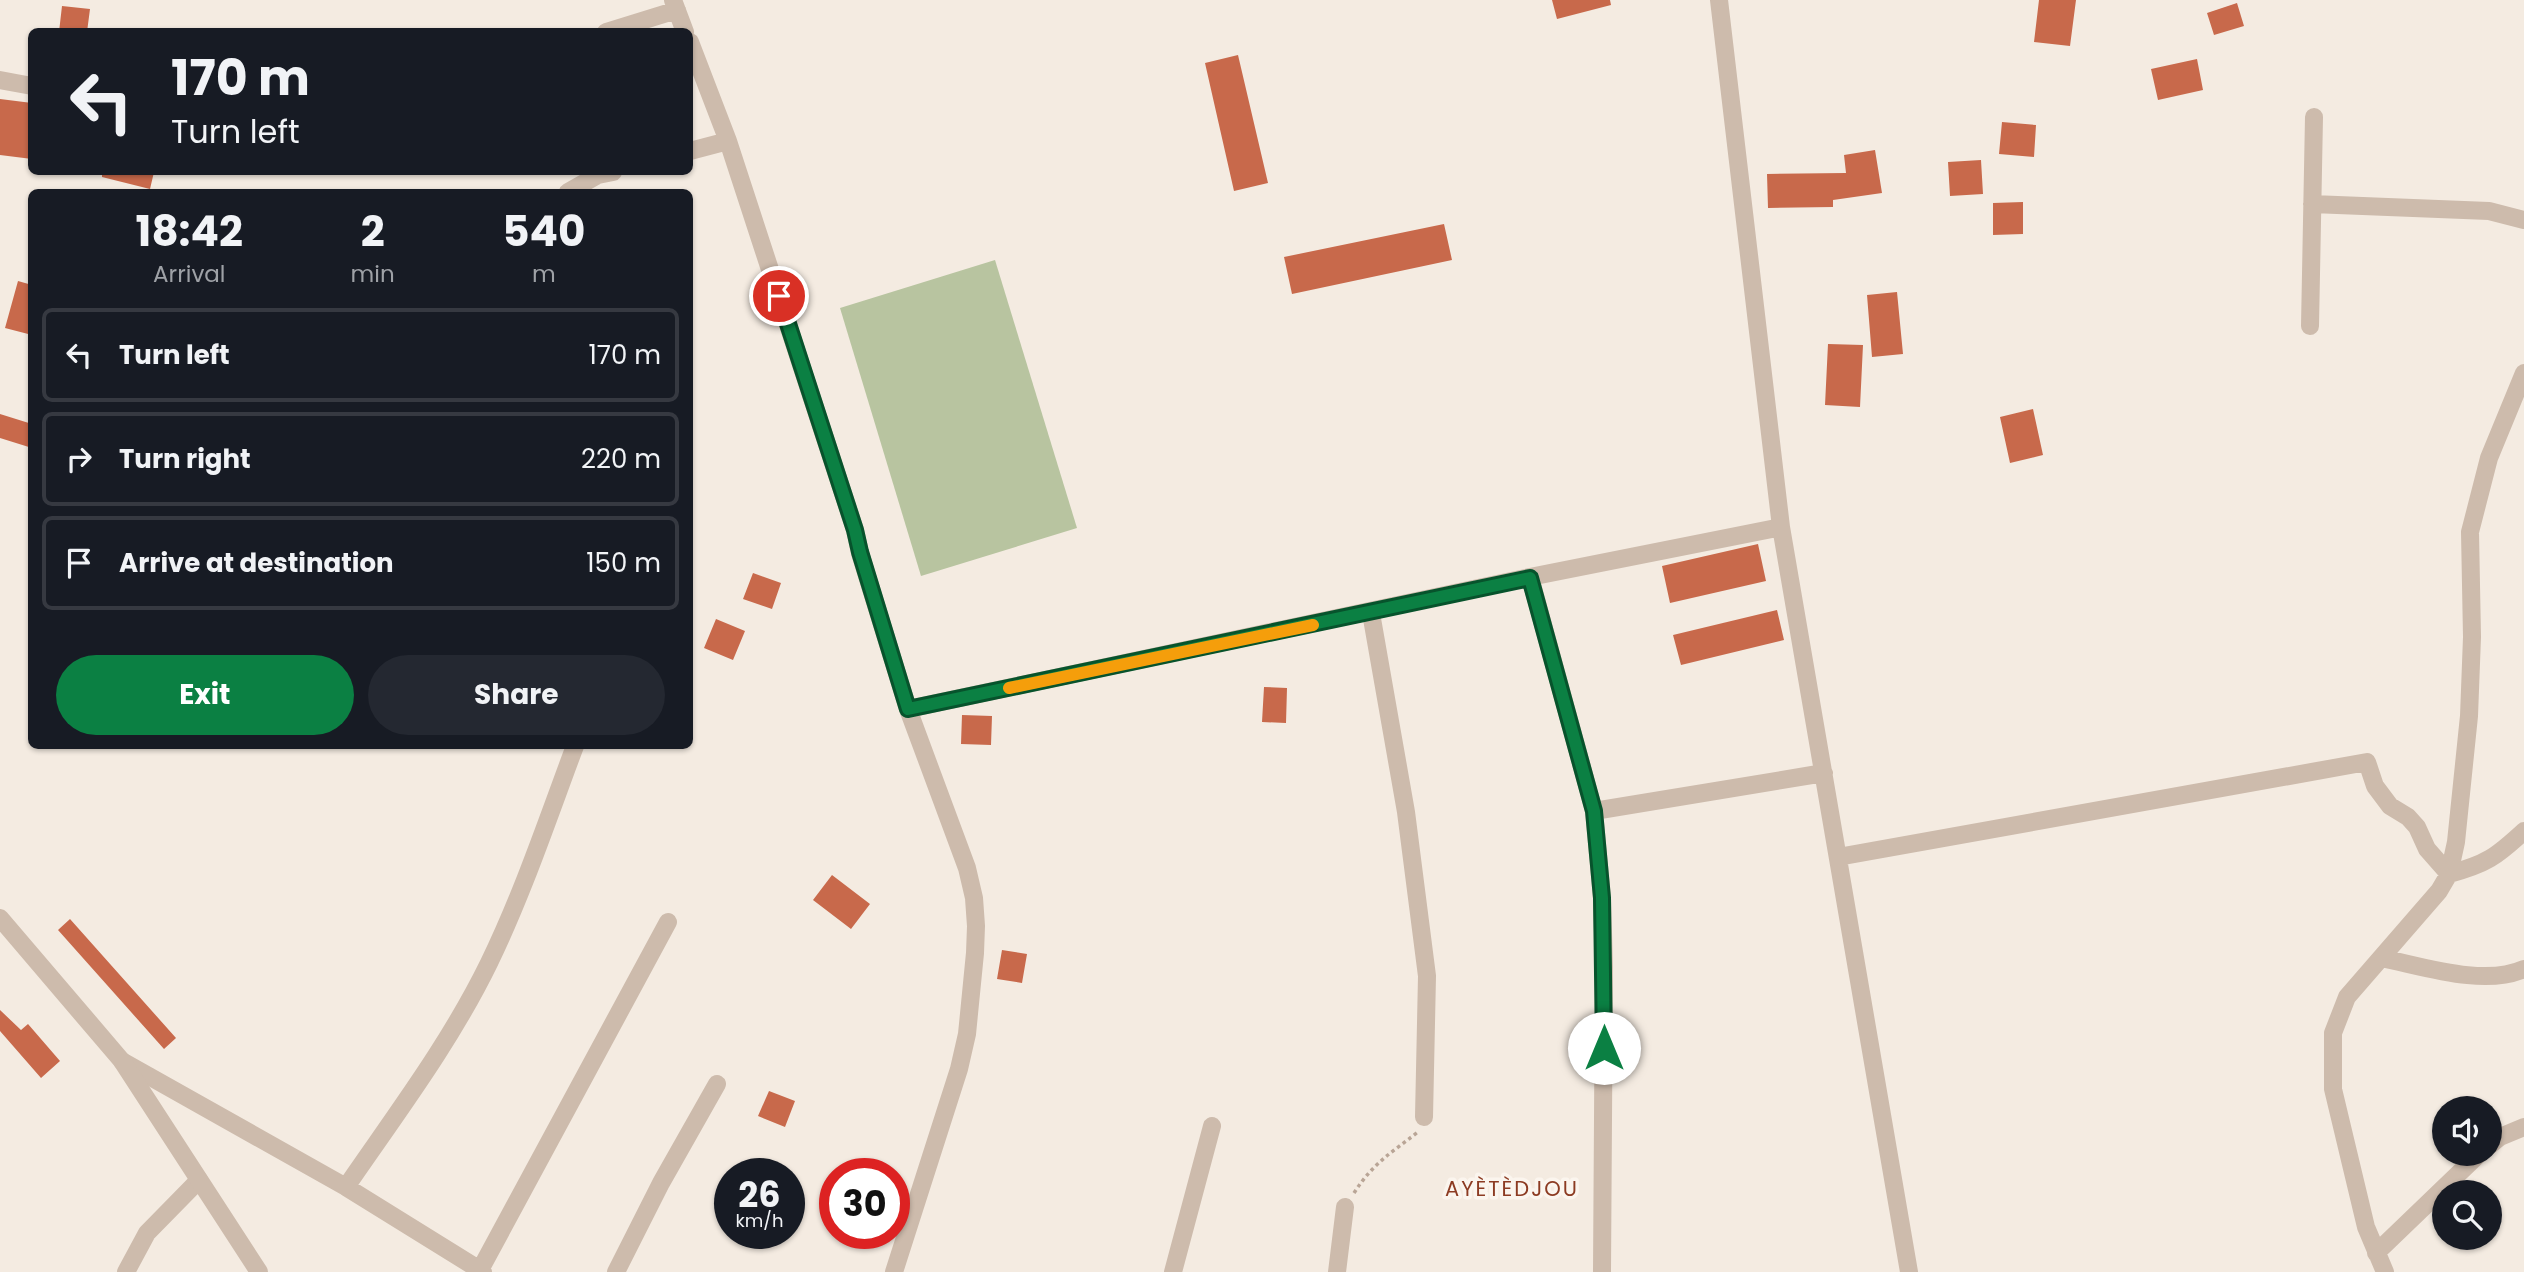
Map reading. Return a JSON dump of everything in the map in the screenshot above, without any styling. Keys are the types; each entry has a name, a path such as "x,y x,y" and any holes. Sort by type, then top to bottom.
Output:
{"street":[{"path":"1718,0 1781,527 1909,1272"},
{"path":"616,28 675,5 684,28"},
{"path":"693,50 728,141 855,530 908,709 967,868 974,898 975,953 967,1034 959,1069 894,1272"},
{"path":"0,80 28,85"},
{"path":"2310,326 2314,117"},
{"path":"693,150 728,141"},
{"path":"573,189 598,175"},
{"path":"2312,204 2489,211 2524,220"},
{"path":"2385,1272 2366,1227 2333,1089 2333,1033 2347,997 2439,891 2449,874 2456,842 2469,716 2472,637 2470,533 2485,471 2517,406 2524,373"},
{"path":"908,709 1781,527"},
{"path":"1530,578 1594,811 1602,898 1604,967 1602,1272"},
{"path":"1371,613 1406,812 1427,976 1424,1117"},
{"path":"346,1187 432,1063 465,1010 489,964 513,912 574,749"},
{"path":"1838,858 2367,762 2375,786 2382,796 2390,806 2408,817 2417,827 2427,849 2449,874"},
{"path":"1594,811 1824,773"},
{"path":"2449,874 2477,866 2501,852 2524,831"},
{"path":"0,918 122,1060 259,1272"},
{"path":"122,1060 346,1187 481,1271 668,922"},
{"path":"2381,958 2471,976 2524,969"},
{"path":"616,1272 661,1183 717,1084"},
{"path":"1172,1272 1212,1126"},
{"path":"2502,1136 2524,1127"},
{"path":"2376,1253 2466,1166"},
{"path":"126,1272 147,1233 199,1181"},
{"path":"1336,1272 1345,1207"}],"path":[{"path":"1345,1207 1373,1167 1393,1149 1419,1132 1424,1117"}],"green space":[{"path":"995,260 1077,528 921,576 840,308"}],"building":[{"path":"1552,0 1610,0 1611,5 1557,19"},
{"path":"2039,0 2076,0 2070,46 2034,42"},
{"path":"2237,3 2244,26 2214,35 2207,13"},
{"path":"62,6 90,9 88,28 59,28"},
{"path":"1238,55 1268,183 1234,191 1205,63"},
{"path":"2197,59 2203,90 2158,100 2151,69"},
{"path":"0,99 28,102 28,158 0,155"},
{"path":"2002,122 2036,125 2034,157 1999,154"},
{"path":"1875,150 1882,193 1833,200 1833,207 1768,208 1767,174 1846,173 1844,155"},
{"path":"1981,160 1983,194 1950,196 1948,162"},
{"path":"102,175 153,175 150,189"},
{"path":"2023,202 2023,234 1993,235 1993,203"},
{"path":"1444,224 1452,260 1292,294 1284,257"},
{"path":"18,281 28,284 28,334 5,328"},
{"path":"1897,292 1903,354 1872,357 1867,295"},
{"path":"1828,344 1863,345 1860,407 1825,405"},
{"path":"2033,409 2043,455 2010,463 2000,417"},
{"path":"0,414 28,423 28,447 0,438"},
{"path":"1758,544 1766,581 1670,603 1662,566"},
{"path":"753,573 781,583 772,609 743,599"},
{"path":"1777,610 1784,640 1681,665 1673,635"},
{"path":"716,619 745,631 733,660 704,648"},
{"path":"1264,687 1287,688 1286,723 1262,722"},
{"path":"962,715 992,716 991,745 961,744"},
{"path":"832,875 870,904 851,929 813,900"},
{"path":"70,919 176,1038 164,1049 58,930"},
{"path":"1002,950 1027,954 1022,983 997,979"},
{"path":"0,1010 21,1030 28,1024 60,1061 41,1078 0,1031"},
{"path":"769,1091 795,1101 785,1127 758,1116"}],"slow traffic":[{"path":"1009,688 1313,625"}],"district":[{"name":"AYÈTÈDJOU","path":"1512,1188"}],"route":[{"path":"779,296 855,530 908,709 1530,578 1594,811 1602,898 1604,1048"}]}
